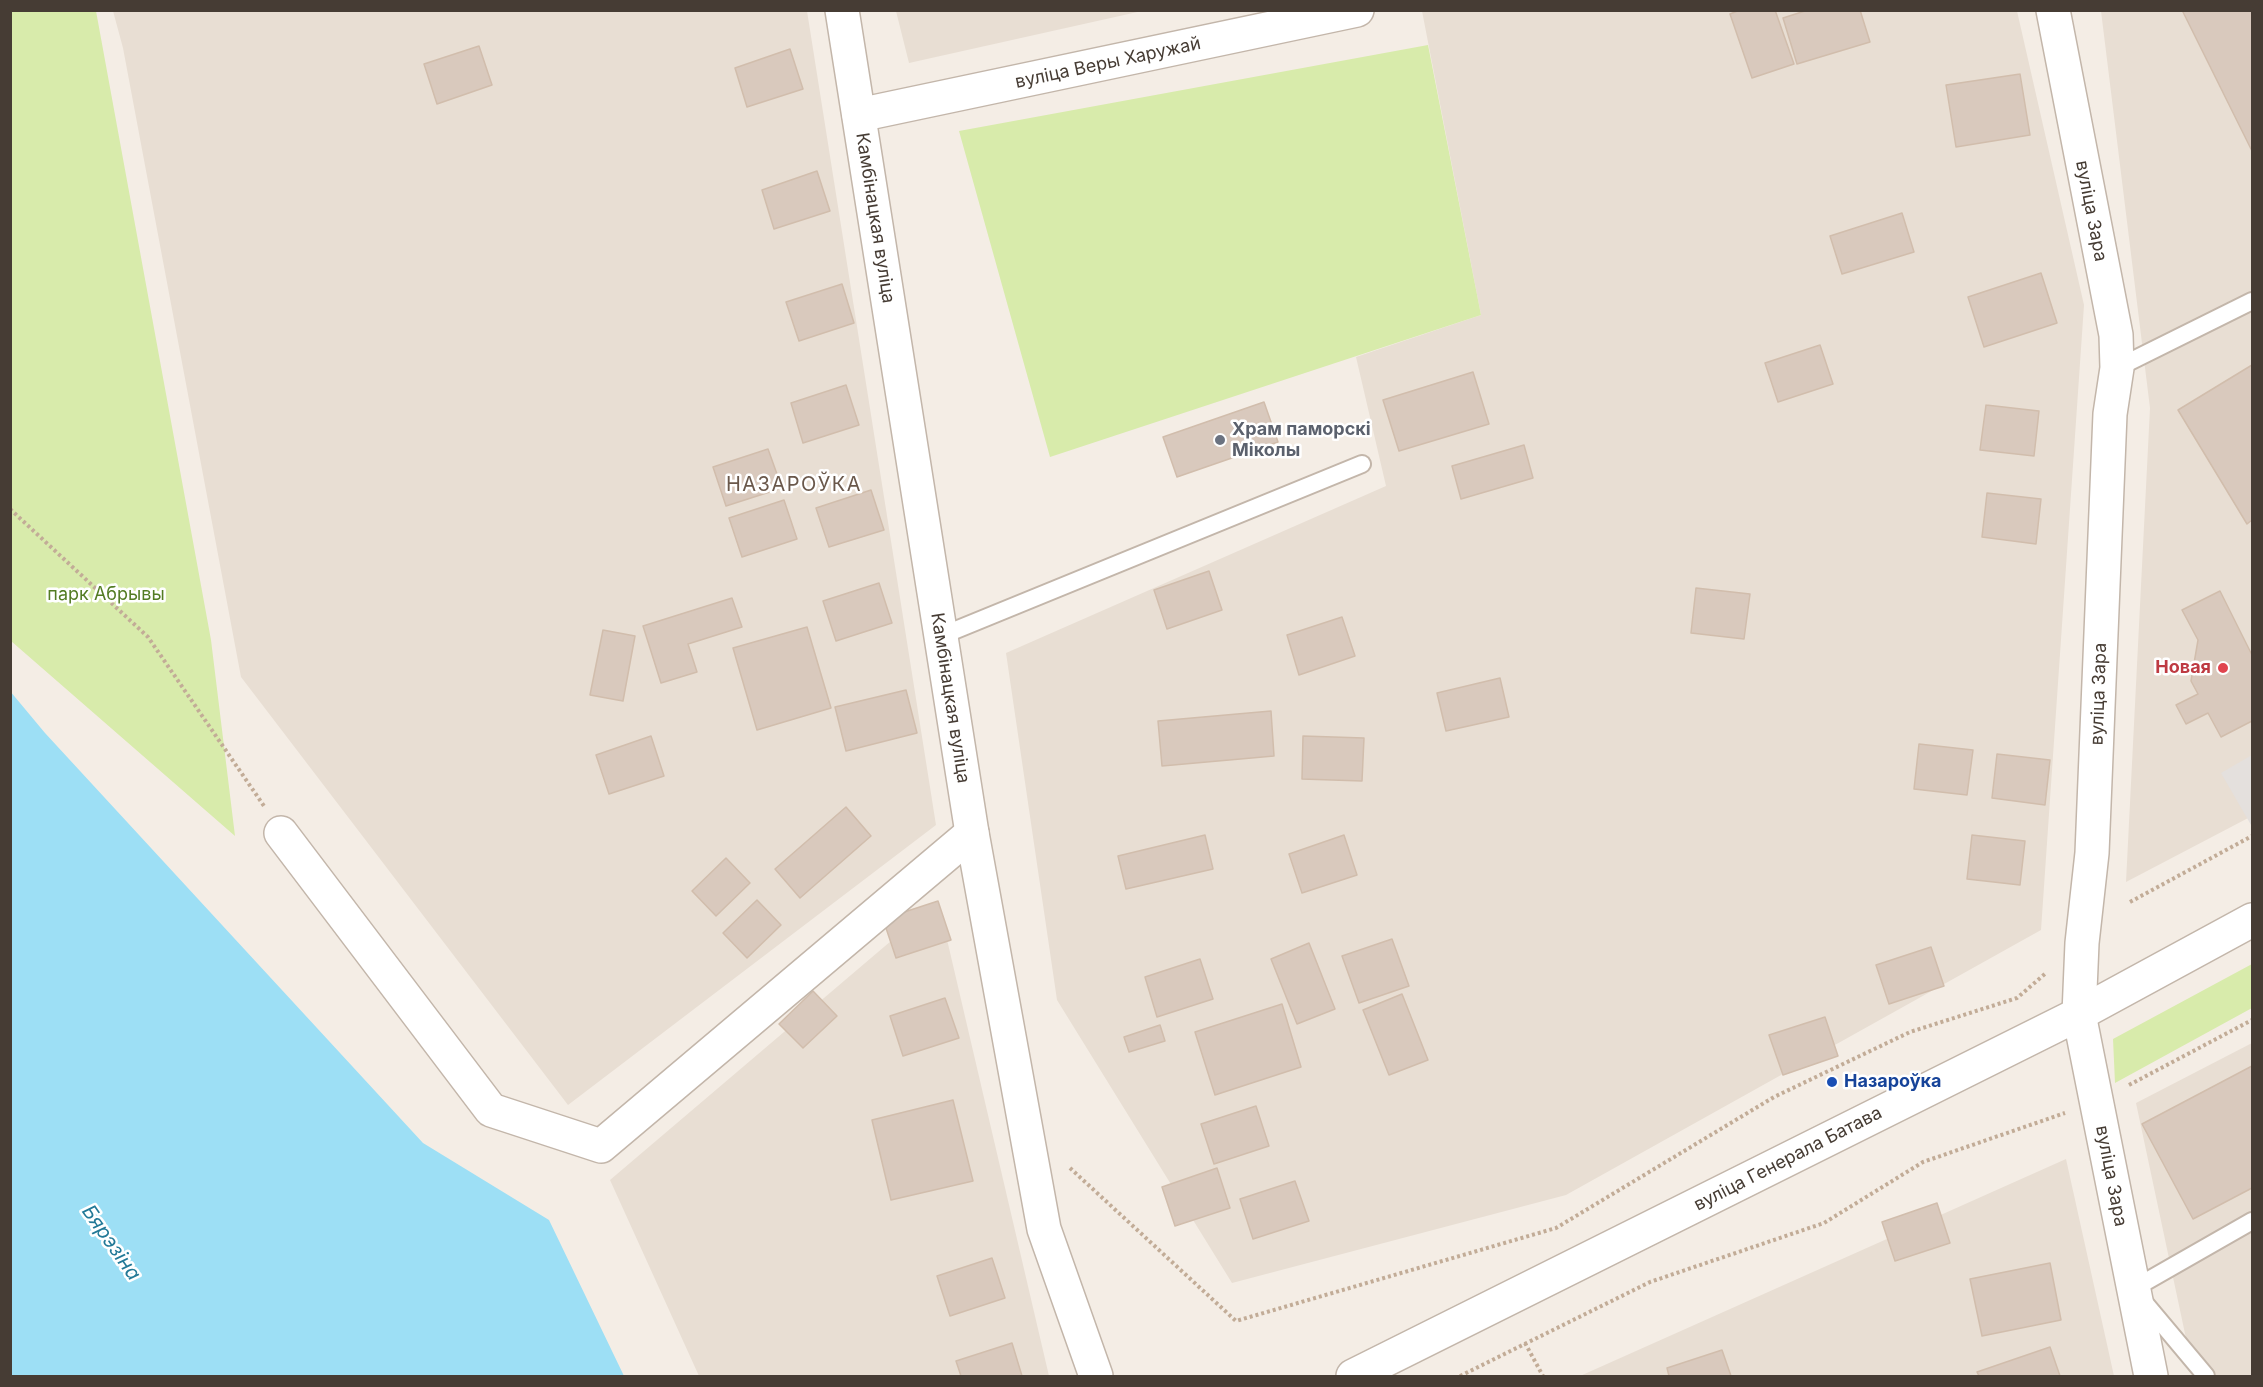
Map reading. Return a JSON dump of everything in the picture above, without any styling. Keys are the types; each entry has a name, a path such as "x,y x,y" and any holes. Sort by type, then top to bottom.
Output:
{"street":[{"name":"Камбінацкая вуліца","path":"842,10 972,833 1044,1229 1096,1377"},
{"name":"вуліца Веры Харужай","path":"859,115 1357,10"},
{"name":"вуліца Зара","path":"2053,10 2116,335 2116,368 2110,414 2092,853 2082,943 2079,1014 2151,1377"},
{"path":"280,833 491,1110 601,1146 972,833"},
{"name":"вуліца Генерала Батава","path":"1353,1377 2079,1014 2253,920"}],"lane":[{"path":"2116,368 2253,301"},
{"path":"941,636 1362,464"},
{"path":"2206,1377 2133,1289 2253,1221"}],"path":[{"path":"10,509 148,637 250,783 280,833"},
{"path":"2130,902 2253,836"},
{"path":"1070,1167 1236,1321 1556,1228 1774,1097 1910,1032 2017,998 2053,968"},
{"path":"1460,1377 1650,1282 1824,1223 1923,1162 2096,1102 2253,1020"},
{"path":"1525,1343 1543,1377"}],"shaded area":[{"path":"896,10 1142,11 909,63"},
{"path":"113,11 807,11 936,825 568,1105 241,677 123,48"},
{"path":"1422,11 2017,11 2084,305 2041,930 1566,1195 1232,1283 1057,1000 1006,653 1386,486 1356,357 1481,315"},
{"path":"2101,11 2252,11 2252,816 2126,882 2150,408"},
{"path":"2252,755 2252,824 2251,825 2221,773"},
{"path":"938,901 1049,1376 699,1376 610,1180"},
{"path":"2252,1043 2252,1376 2194,1376 2136,1103"},
{"path":"2066,1159 2114,1376 1580,1376"}],"green space":[{"name":"парк Абрывы","path":"11,10 96,11 211,640 235,836 11,641"},
{"path":"1428,45 1481,315 1050,457 959,131"},
{"path":"2252,964 2252,1008 2115,1083 2113,1039"}],"water":[{"name":"Бярэзіна","path":"10,691 45,733 423,1143 549,1220 624,1376 11,1376"}],"building":[{"path":"1740,10 1775,10 1794,64 1752,78 1730,14"},
{"path":"1808,10 1860,10 1870,42 1797,64 1783,18"},
{"path":"2182,10 2252,10 2252,151"},
{"path":"479,46 492,85 437,104 424,64"},
{"path":"790,49 803,89 747,107 735,68"},
{"path":"2020,74 2030,135 1956,147 1946,85"},
{"path":"817,171 830,211 774,229 762,190"},
{"path":"1902,213 1914,252 1842,274 1830,236"},
{"path":"2041,273 2057,323 1984,347 1968,297"},
{"path":"842,284 854,323 799,341 786,302"},
{"path":"1820,345 1833,384 1778,402 1765,363"},
{"path":"2252,365 2252,520 2247,524 2178,410"},
{"path":"1473,372 1489,424 1399,451 1383,400"},
{"path":"846,385 859,425 803,443 791,403"},
{"name":"Храм паморскі Міколы","path":"1264,402 1278,442 1177,477 1163,437"},
{"path":"1986,405 2039,411 2034,456 1980,450"},
{"path":"1524,445 1533,478 1461,499 1452,466"},
{"path":"768,449 782,488 726,506 713,467"},
{"path":"871,490 884,530 829,547 816,508"},
{"path":"1987,493 2041,499 2036,544 1982,537"},
{"path":"784,500 797,539 742,557 729,518"},
{"path":"1209,571 1222,610 1167,629 1154,590"},
{"path":"879,583 892,623 836,641 823,601"},
{"path":"1696,588 1750,594 1744,639 1691,633"},
{"name":"Новая","path":"2220,591 2252,655 2252,721 2221,737 2208,713 2186,724 2176,705 2198,694 2191,681 2198,640 2182,610"},
{"path":"732,598 742,627 688,644 697,672 661,683 643,626"},
{"path":"1342,617 1355,656 1299,675 1287,635"},
{"path":"807,627 831,708 757,730 733,648"},
{"path":"603,630 635,636 623,701 590,695"},
{"path":"1500,678 1509,717 1446,731 1437,693"},
{"path":"906,690 917,733 846,751 835,707"},
{"path":"1271,711 1274,756 1162,766 1158,721"},
{"path":"651,736 664,776 609,794 596,755"},
{"path":"1303,736 1364,738 1362,781 1302,779"},
{"path":"1919,744 1973,750 1967,795 1914,789"},
{"path":"1997,754 2050,760 2045,805 1992,798"},
{"path":"846,807 871,836 800,898 775,869"},
{"path":"1205,835 1213,869 1126,889 1118,856"},
{"path":"1344,835 1357,875 1302,893 1289,854"},
{"path":"1972,835 2025,841 2020,885 1967,879"},
{"path":"726,858 750,883 716,916 692,891"},
{"path":"757,900 781,925 747,958 723,933"},
{"path":"938,901 951,940 896,958 883,919"},
{"path":"1392,939 1409,986 1359,1003 1342,956"},
{"path":"1309,943 1335,1009 1297,1024 1271,959"},
{"path":"1931,947 1944,986 1889,1004 1876,965"},
{"path":"1200,959 1213,999 1157,1017 1145,977"},
{"path":"813,991 837,1016 803,1048 779,1024"},
{"path":"1402,994 1428,1060 1389,1075 1363,1010"},
{"path":"945,998 959,1038 903,1056 890,1016"},
{"path":"1282,1004 1301,1067 1215,1095 1195,1032"},
{"path":"1825,1017 1838,1056 1783,1075 1769,1035"},
{"path":"1160,1025 1165,1041 1129,1052 1124,1037"},
{"path":"2252,1066 2252,1188 2193,1219 2142,1124"},
{"path":"953,1100 973,1181 891,1200 872,1120"},
{"path":"1256,1106 1269,1146 1214,1164 1201,1124"},
{"path":"1217,1168 1230,1208 1175,1226 1162,1187"},
{"path":"1295,1181 1309,1221 1253,1239 1240,1199"},
{"path":"1937,1203 1950,1243 1895,1261 1882,1222"},
{"path":"992,1258 1005,1298 950,1316 937,1276"},
{"path":"2050,1263 2061,1320 1982,1336 1970,1279"},
{"path":"1012,1343 1022,1376 961,1376 956,1361"},
{"path":"2050,1347 2060,1376 1979,1376 1977,1372"},
{"path":"1722,1350 1731,1376 1669,1376 1667,1368"}],"place":[{"name":"Храм паморскі Міколы","path":"1220,440"},
{"name":"Новая","path":"2223,668"},
{"name":"Назароўка","path":"1832,1082"}],"district":[{"name":"НАЗАРОЎКА","path":"794,485"}]}
